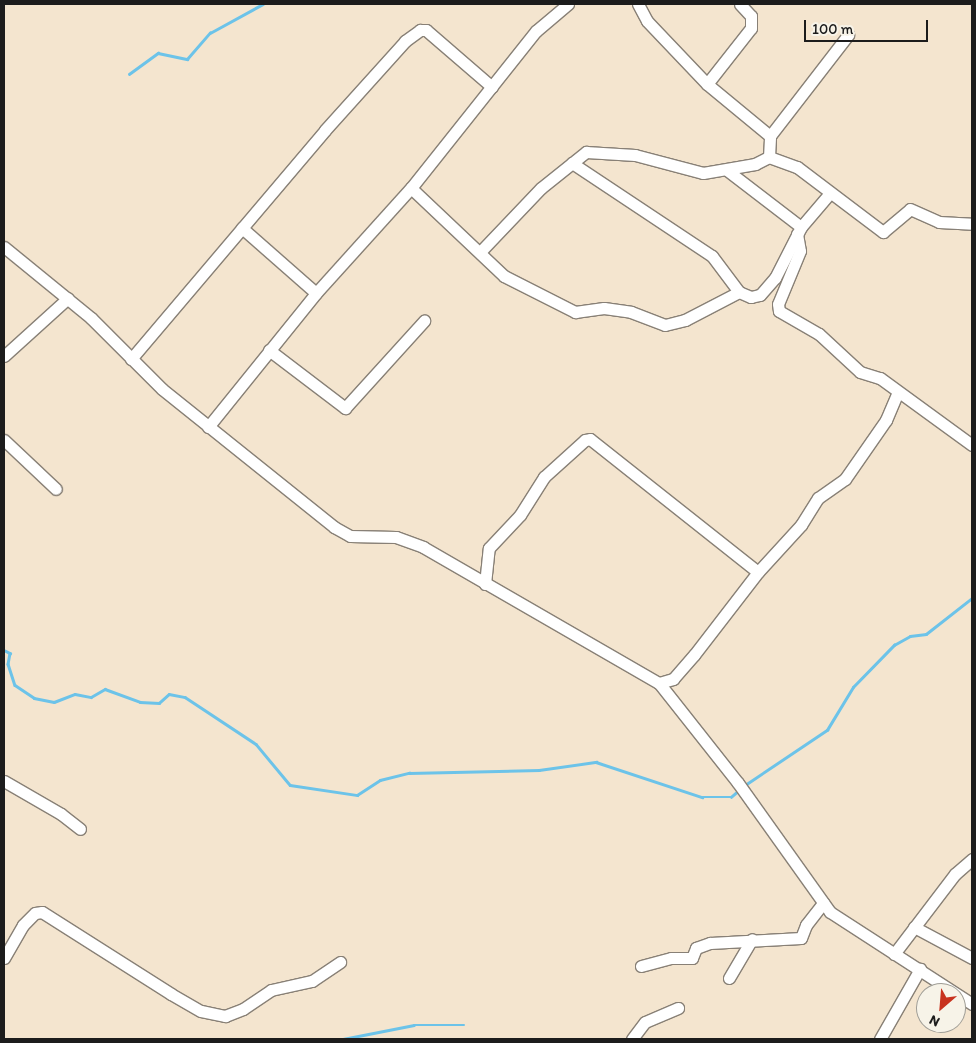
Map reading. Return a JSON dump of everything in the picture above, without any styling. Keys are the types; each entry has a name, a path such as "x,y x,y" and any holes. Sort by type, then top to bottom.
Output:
{"street":[{"path":"208,427 316,293 412,188 536,31 568,4"},
{"path":"638,4 647,21 707,84 770,136"},
{"path":"707,84 751,28 751,16 740,4"},
{"path":"131,359 332,122 405,41 420,30 426,30 492,87"},
{"path":"768,157 770,136 848,35"},
{"path":"480,252 541,188 586,152 635,155 703,173 755,164 768,157 797,167 882,232 910,209 939,222 972,224"},
{"path":"572,163 712,256 739,292 751,297 760,295 775,278 799,230 830,193"},
{"path":"728,170 799,230 800,251 778,304 779,311 819,334 860,372 880,378 972,445"},
{"path":"412,188 504,276 575,312 604,308 631,312 665,325 685,320 739,292"},
{"path":"242,228 316,293"},
{"path":"4,247 68,298 131,359 208,427 350,536 396,537 423,547 659,683 738,783 823,903 843,921 972,1004"},
{"path":"4,356 68,298"},
{"path":"269,350 345,408 424,321"},
{"path":"659,683 673,679 694,656 758,572 782,550 818,498 844,479 886,420 898,392"},
{"path":"485,584 489,548 520,516 544,477 585,440 590,439 758,572"},
{"path":"4,440 56,489"},
{"path":"4,781 61,814 80,830"},
{"path":"894,954 955,874 972,859"},
{"path":"641,966 671,958 692,958 696,948 710,943 752,939 801,938 806,925 823,903"},
{"path":"4,958 23,925 35,913 42,912 170,994 201,1011 225,1016 243,1009 271,990 312,981 340,962"},
{"path":"914,927 972,958"},
{"path":"728,978 752,939"},
{"path":"880,1039 920,969"},
{"path":"632,1039 645,1022 678,1008"}],"waterway":[{"path":"129,74 158,53 187,59 210,33 263,4"},
{"path":"745,785 827,730 853,687 894,645 910,636 926,634 972,598"},
{"path":"4,650 10,653 8,664 15,685 34,698 54,702 75,694 91,697 105,689 140,702 159,703 169,694 185,697 256,744 290,785 357,795 380,780 409,773 539,770 596,762 702,797 731,797 739,790"},
{"path":"343,1039 414,1025 464,1025"}]}
